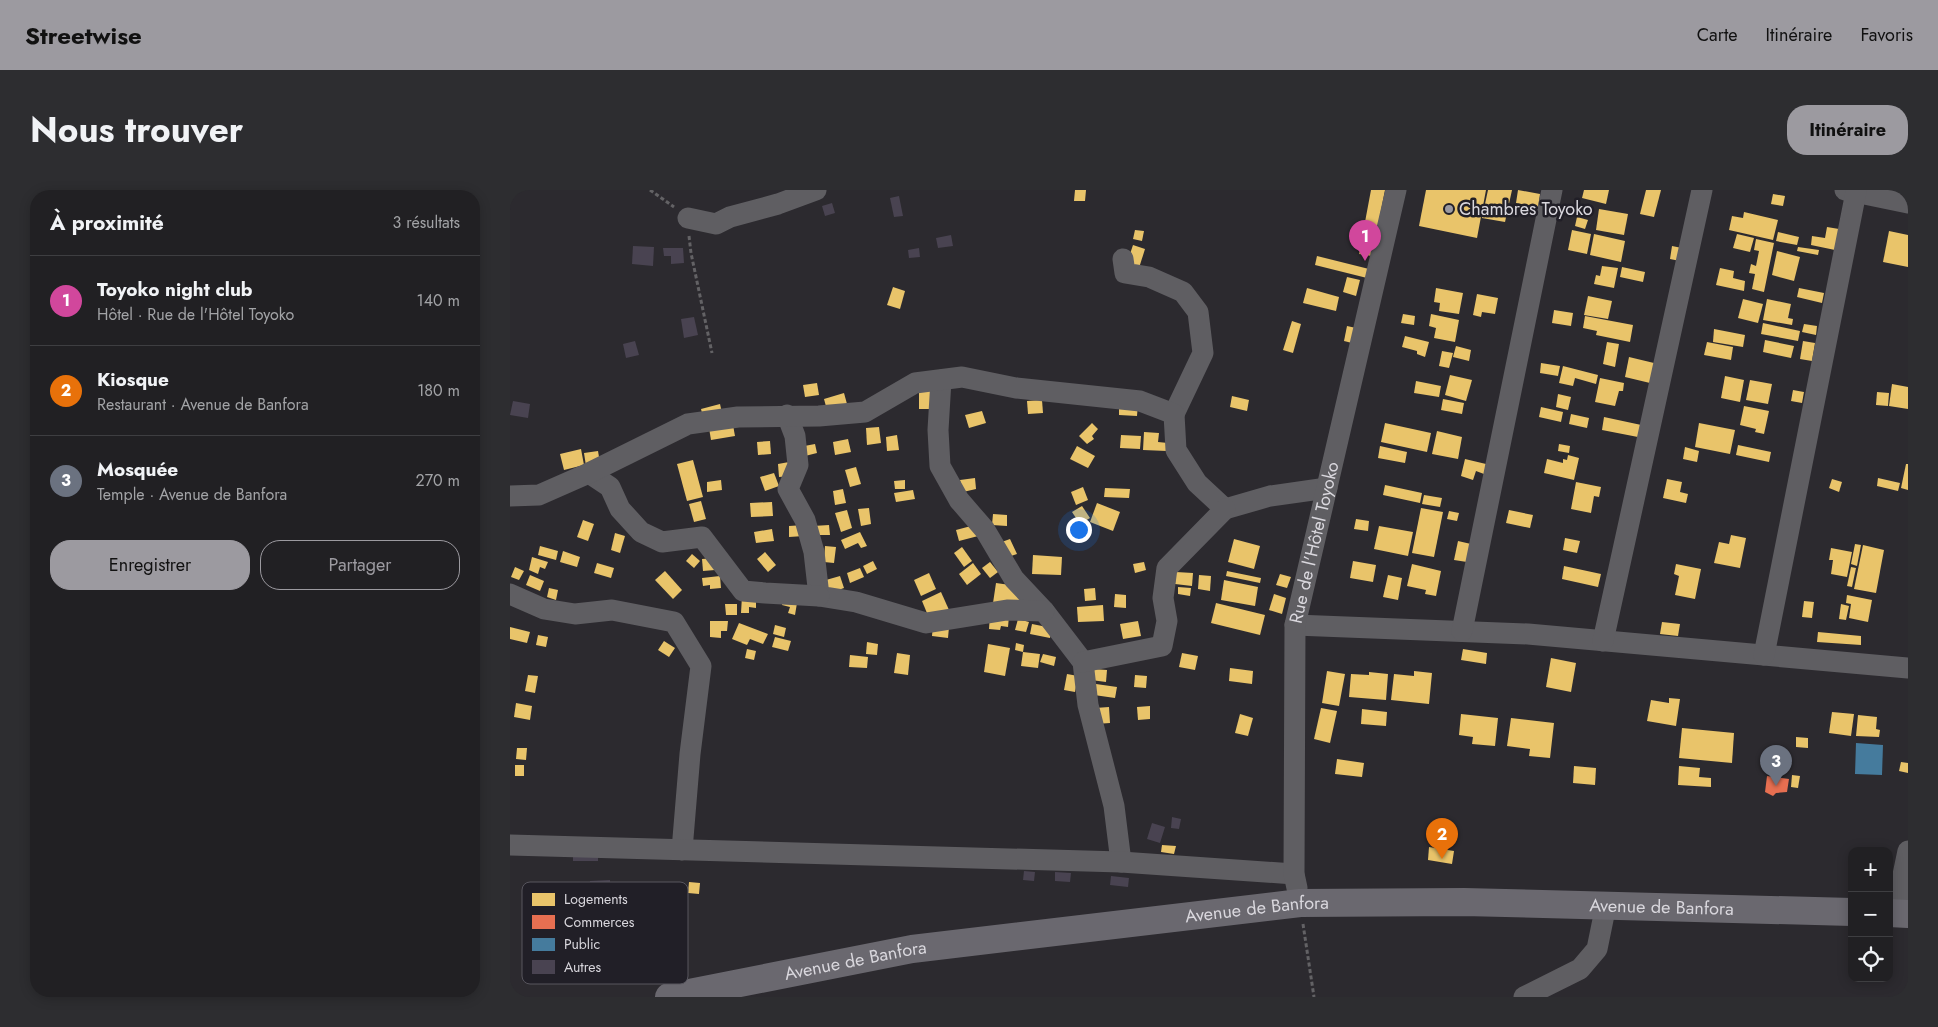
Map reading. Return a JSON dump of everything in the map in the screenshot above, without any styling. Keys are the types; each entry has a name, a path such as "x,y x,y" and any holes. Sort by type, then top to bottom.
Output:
{"main road":[{"name":"Avenue de Banfora","path":"669,997 912,948 1300,904 1464,902 1848,912"}],"street":[{"path":"688,218 716,224 730,217 778,204 816,190"},
{"name":"Rue de l'Hôtel Toyoko","path":"1300,904 1294,874 1295,625 1396,190"},
{"path":"1462,631 1552,190"},
{"path":"1603,641 1702,190"},
{"path":"1764,655 1850,191 1908,203"},
{"path":"1123,259 1125,273 1149,278 1183,292 1198,312 1203,353 1174,414 1176,450 1197,483 1225,509"},
{"path":"510,496 539,495 589,473 688,424 738,417 819,416 865,412 915,383 962,377 1016,388 1140,401 1174,414"},
{"path":"941,380 938,430 940,466 959,500 984,530 1014,580 1044,611 1083,662 1088,705 1114,806 1121,862"},
{"path":"787,415 795,436 798,465 788,489 805,520 814,552 819,596"},
{"path":"589,473 610,487 620,509 642,532 662,542 702,537 743,590 765,594 819,596 856,602 926,623 958,616 1007,610 1044,611"},
{"path":"1083,662 1162,646 1167,621 1164,598 1167,568 1225,509 1270,496 1327,488"},
{"path":"510,594 544,609 575,614 612,610 674,622 701,666 690,754 682,850"},
{"path":"1295,625 1528,634 1908,668"},
{"path":"510,845 1121,862 1294,874"},
{"path":"1898,913 1908,851"},
{"path":"1524,997 1580,969 1597,949 1606,905"}],"path":[{"path":"650,190 688,218 691,253 712,352"},
{"path":"1300,904 1314,997"}],"building: Logements":[{"path":"1075,190 1086,190 1085,201 1074,201"},
{"path":"1371,190 1385,190 1372,256 1359,254"},
{"path":"1426,190 1486,190 1477,238 1419,226"},
{"path":"1488,190 1512,190 1505,222 1482,218"},
{"path":"1518,190 1540,194 1538,207 1516,203"},
{"path":"1584,190 1609,190 1606,204 1582,198"},
{"path":"1646,190 1661,190 1654,217 1640,214"},
{"path":"1773,194 1785,196 1783,206 1771,204"},
{"path":"1599,209 1628,214 1624,235 1596,230"},
{"path":"1744,212 1778,220 1773,240 1729,230 1732,216 1743,218"},
{"path":"1577,217 1588,220 1585,229 1575,226"},
{"path":"1827,227 1839,229 1835,250 1811,245 1812,236 1825,238"},
{"path":"1135,230 1144,231 1142,241 1133,239"},
{"path":"1572,230 1591,234 1587,254 1568,250"},
{"path":"1889,231 1908,235 1908,267 1883,262"},
{"path":"1778,232 1799,237 1797,245 1776,241"},
{"path":"1594,234 1625,241 1621,262 1590,255"},
{"path":"1737,234 1754,238 1750,252 1733,248"},
{"path":"1756,239 1774,243 1764,292 1752,289 1755,274 1749,273 1751,264 1756,266 1759,251 1754,250"},
{"path":"1133,245 1145,249 1139,268 1127,263"},
{"path":"1672,246 1682,248 1680,261 1670,259"},
{"path":"1798,247 1819,250 1818,255 1797,251"},
{"path":"1777,251 1800,257 1794,281 1772,275"},
{"path":"1317,256 1369,269 1367,278 1315,265"},
{"path":"1602,266 1618,268 1614,288 1594,284 1596,275 1600,276"},
{"path":"1622,267 1645,272 1643,282 1620,277"},
{"path":"1720,268 1734,271 1733,278 1745,281 1744,291 1716,285"},
{"path":"1347,277 1360,280 1356,296 1343,292"},
{"path":"893,287 905,291 900,309 887,305"},
{"path":"1307,288 1339,297 1336,311 1303,303"},
{"path":"1436,288 1463,293 1459,314 1439,311 1440,303 1434,302"},
{"path":"1799,288 1824,293 1822,303 1797,297"},
{"path":"1477,294 1498,298 1495,314 1482,312 1481,317 1473,315"},
{"path":"1588,296 1612,301 1608,319 1584,315"},
{"path":"1743,299 1763,304 1758,323 1738,318"},
{"path":"1767,299 1791,304 1788,318 1793,319 1792,325 1763,320"},
{"path":"1554,310 1573,313 1571,326 1552,323"},
{"path":"1403,314 1415,316 1414,325 1401,323"},
{"path":"1431,314 1459,320 1455,342 1434,338 1436,328 1429,326"},
{"path":"1585,316 1633,325 1630,342 1596,335 1597,331 1583,328"},
{"path":"1292,321 1301,324 1293,353 1283,350"},
{"path":"1763,323 1800,331 1798,341 1761,334"},
{"path":"1804,324 1817,326 1816,335 1802,332"},
{"path":"1347,326 1356,328 1352,343 1344,341"},
{"path":"1714,329 1745,335 1743,347 1713,342"},
{"path":"1405,336 1429,342 1425,357 1417,354 1417,351 1402,347"},
{"path":"1765,340 1794,346 1791,358 1763,352"},
{"path":"1803,341 1815,343 1812,361 1800,359"},
{"path":"1607,342 1619,344 1615,367 1603,364"},
{"path":"1707,342 1733,347 1731,360 1704,355"},
{"path":"1456,346 1471,350 1469,361 1453,357"},
{"path":"1442,351 1453,353 1449,368 1439,366"},
{"path":"1629,357 1654,363 1650,383 1625,377"},
{"path":"1541,363 1560,366 1558,376 1540,373"},
{"path":"1563,366 1598,375 1596,384 1575,378 1573,386 1559,383"},
{"path":"1450,375 1472,380 1466,401 1445,395"},
{"path":"1725,376 1744,380 1740,402 1721,398"},
{"path":"1600,378 1624,383 1623,391 1619,391 1615,406 1595,402"},
{"path":"1750,380 1772,384 1768,404 1746,400"},
{"path":"1416,381 1441,386 1439,397 1414,393"},
{"path":"817,383 819,395 805,397 803,385"},
{"path":"1892,384 1908,387 1908,409 1889,406"},
{"path":"919,389 936,390 936,409 919,409"},
{"path":"1793,390 1804,392 1802,403 1791,401"},
{"path":"1877,392 1889,393 1888,406 1876,405"},
{"path":"844,393 847,404 827,410 824,399"},
{"path":"1558,394 1571,397 1568,410 1556,407"},
{"path":"1232,396 1249,400 1247,411 1230,407"},
{"path":"1443,399 1464,403 1462,414 1441,410"},
{"path":"1042,400 1043,413 1028,414 1027,401"},
{"path":"1119,402 1138,403 1137,416 1119,415"},
{"path":"720,404 723,417 704,421 701,409"},
{"path":"1744,406 1769,411 1764,434 1755,432 1756,429 1740,425"},
{"path":"1541,407 1563,412 1561,422 1539,417"},
{"path":"982,411 986,423 969,428 965,415"},
{"path":"1571,414 1589,418 1587,428 1569,424"},
{"path":"1604,417 1646,426 1643,438 1602,430"},
{"path":"1092,423 1098,429 1092,436 1094,439 1087,444 1079,436"},
{"path":"1385,423 1431,433 1427,452 1381,442"},
{"path":"1699,423 1735,430 1730,454 1695,447"},
{"path":"733,425 735,436 711,440 709,428"},
{"path":"879,427 881,443 867,445 866,428"},
{"path":"1437,431 1462,437 1458,459 1432,454"},
{"path":"1144,432 1159,433 1158,442 1168,443 1167,451 1143,450"},
{"path":"897,435 899,450 887,451 886,437"},
{"path":"1121,435 1141,436 1140,449 1120,448"},
{"path":"848,439 851,452 835,455 833,442"},
{"path":"770,441 771,454 758,455 757,442"},
{"path":"815,444 817,453 801,457 799,447"},
{"path":"1559,444 1570,446 1569,453 1558,451"},
{"path":"1738,445 1771,452 1769,462 1736,455"},
{"path":"1077,446 1095,456 1088,468 1070,459"},
{"path":"1380,446 1407,452 1405,463 1378,458"},
{"path":"1685,447 1699,451 1697,462 1683,459"},
{"path":"581,449 584,465 564,470 560,454"},
{"path":"598,451 600,463 586,466 584,453"},
{"path":"1568,455 1579,458 1574,480 1544,473 1547,459 1563,463 1563,459 1567,460"},
{"path":"1465,459 1486,464 1484,474 1476,471 1473,480 1461,476"},
{"path":"693,460 703,497 687,501 677,464"},
{"path":"789,462 791,476 779,477 778,464"},
{"path":"1906,464 1908,464 1908,490 1901,488"},
{"path":"856,467 861,484 850,487 845,470"},
{"path":"774,473 779,486 765,491 760,477"},
{"path":"975,478 976,489 963,492 960,480"},
{"path":"1878,478 1900,483 1898,491 1877,486"},
{"path":"1667,479 1682,482 1680,492 1688,494 1686,503 1663,498"},
{"path":"1832,479 1842,482 1839,492 1829,488"},
{"path":"721,480 722,490 707,492 707,482"},
{"path":"905,480 905,489 895,489 894,481"},
{"path":"1576,482 1601,487 1599,497 1594,496 1591,513 1571,509"},
{"path":"1385,485 1422,493 1420,503 1383,495"},
{"path":"1083,487 1088,500 1076,505 1071,492"},
{"path":"1105,488 1130,489 1129,498 1104,497"},
{"path":"843,489 846,503 835,505 833,491"},
{"path":"913,490 915,499 896,502 894,493"},
{"path":"1424,495 1442,498 1440,507 1422,504"},
{"path":"701,501 706,519 694,522 689,504"},
{"path":"772,502 773,516 751,517 750,503"},
{"path":"1097,503 1120,512 1113,531 1090,522"},
{"path":"1082,506 1090,518 1080,524 1072,512"},
{"path":"869,508 871,524 861,526 858,509"},
{"path":"1421,508 1443,512 1434,557 1412,553"},
{"path":"847,510 852,528 841,532 835,513"},
{"path":"1509,510 1533,515 1530,528 1506,523"},
{"path":"1449,511 1459,513 1457,521 1447,519"},
{"path":"993,514 1007,515 1007,526 992,525"},
{"path":"1356,519 1369,521 1368,531 1354,529"},
{"path":"583,520 594,524 588,541 577,537"},
{"path":"804,525 804,536 789,537 789,526"},
{"path":"829,525 830,535 814,535 813,526"},
{"path":"971,526 982,535 959,541 956,530"},
{"path":"1379,526 1413,532 1408,556 1374,549"},
{"path":"772,529 774,541 756,543 754,532"},
{"path":"860,532 867,546 861,548 858,543 845,549 841,540"},
{"path":"615,533 625,536 620,553 611,550"},
{"path":"1731,535 1746,538 1740,568 1714,563 1719,542 1729,544"},
{"path":"1565,538 1580,541 1577,553 1563,550"},
{"path":"1010,539 1017,554 1005,558 999,543"},
{"path":"1234,539 1260,546 1254,569 1228,562"},
{"path":"1458,541 1471,544 1467,562 1454,560"},
{"path":"1855,544 1861,545 1857,566 1851,564"},
{"path":"1863,545 1884,550 1876,593 1854,589"},
{"path":"540,546 558,551 556,560 538,555"},
{"path":"825,546 836,547 834,563 824,562"},
{"path":"962,547 972,561 964,567 954,553"},
{"path":"1831,548 1852,552 1847,577 1831,574 1833,560 1829,560"},
{"path":"563,551 580,557 577,567 560,562"},
{"path":"765,552 776,565 768,572 757,559"},
{"path":"692,554 700,561 694,568 686,561"},
{"path":"1033,555 1062,557 1061,575 1032,574"},
{"path":"532,557 548,562 545,569 540,567 538,574 529,570"},
{"path":"714,558 715,570 703,571 702,559"},
{"path":"873,561 877,569 867,574 863,566"},
{"path":"1353,561 1376,565 1373,582 1350,578"},
{"path":"990,562 998,572 990,578 982,568"},
{"path":"1144,562 1146,570 1135,573 1133,564"},
{"path":"597,563 614,568 611,578 594,573"},
{"path":"973,563 981,574 967,585 959,574"},
{"path":"1412,564 1441,571 1436,596 1425,594 1426,590 1407,586"},
{"path":"1676,564 1701,569 1695,599 1675,595 1679,576 1674,574"},
{"path":"1564,566 1601,574 1598,587 1562,579"},
{"path":"515,567 524,571 519,580 511,577"},
{"path":"1851,567 1856,568 1852,587 1847,586"},
{"path":"860,568 864,577 850,583 847,573"},
{"path":"665,571 682,590 673,599 655,580"},
{"path":"1227,571 1261,578 1260,583 1226,576"},
{"path":"1176,572 1193,573 1192,586 1175,584"},
{"path":"929,573 936,589 921,596 914,580"},
{"path":"1280,574 1291,577 1287,588 1276,585"},
{"path":"530,575 544,581 540,591 526,585"},
{"path":"1199,575 1211,576 1210,591 1198,589"},
{"path":"1388,575 1402,578 1398,600 1383,597"},
{"path":"720,576 721,588 710,589 710,585 703,586 702,578"},
{"path":"840,576 844,588 830,593 826,580"},
{"path":"1224,580 1258,587 1255,606 1221,600"},
{"path":"996,583 1017,586 1016,596 1022,597 1020,608 993,603"},
{"path":"1178,587 1191,588 1190,596 1178,594"},
{"path":"549,588 558,590 556,600 547,597"},
{"path":"1095,588 1096,600 1085,601 1084,589"},
{"path":"941,592 949,610 929,618 922,601"},
{"path":"1115,594 1126,595 1126,608 1114,607"},
{"path":"1274,594 1286,598 1282,614 1269,610"},
{"path":"1847,595 1872,600 1868,622 1849,618 1851,604 1846,603"},
{"path":"742,596 756,597 756,608 749,607 749,613 741,613"},
{"path":"783,600 797,603 795,615 788,613 790,607 782,605"},
{"path":"1804,601 1814,602 1812,618 1802,617"},
{"path":"1216,603 1265,615 1260,635 1211,623"},
{"path":"725,604 737,604 737,615 726,615"},
{"path":"1841,604 1849,606 1846,620 1839,619"},
{"path":"1103,605 1104,621 1078,622 1077,607"},
{"path":"990,614 1009,616 1008,627 1001,626 1000,630 989,629"},
{"path":"1018,619 1029,622 1026,632 1015,630"},
{"path":"710,621 728,621 727,631 721,631 721,638 710,637"},
{"path":"1138,621 1141,636 1123,639 1120,624"},
{"path":"1662,622 1680,624 1678,636 1660,634"},
{"path":"739,623 768,634 763,644 750,639 747,645 732,639"},
{"path":"1032,624 1052,628 1050,638 1030,634"},
{"path":"775,625 786,628 784,637 773,634"},
{"path":"933,625 949,627 948,638 932,636"},
{"path":"510,627 530,632 527,643 510,639"},
{"path":"1818,632 1861,636 1861,645 1817,642"},
{"path":"538,635 548,637 546,647 536,645"},
{"path":"775,637 791,641 788,651 772,647"},
{"path":"664,641 675,648 669,657 658,650"},
{"path":"867,642 878,644 877,655 866,654"},
{"path":"1016,643 1024,645 1023,652 1015,650"},
{"path":"988,644 1010,648 1005,676 984,672"},
{"path":"747,649 756,651 754,660 745,658"},
{"path":"1463,649 1487,653 1486,664 1461,660"},
{"path":"1023,652 1040,654 1038,668 1021,666"},
{"path":"897,653 910,655 908,675 894,673"},
{"path":"1182,653 1198,656 1195,670 1179,667"},
{"path":"1043,654 1056,657 1054,666 1040,662"},
{"path":"850,655 868,657 867,668 849,667"},
{"path":"1551,658 1576,663 1571,692 1546,687"},
{"path":"1230,668 1253,671 1252,684 1229,681"},
{"path":"1093,669 1107,670 1106,682 1091,680"},
{"path":"1327,671 1345,674 1339,706 1322,703"},
{"path":"1414,671 1432,673 1429,704 1391,700 1394,674 1414,676"},
{"path":"1369,672 1388,674 1386,700 1349,697 1351,674 1369,675"},
{"path":"1067,674 1078,676 1075,692 1064,690"},
{"path":"528,675 538,676 535,693 525,691"},
{"path":"1135,675 1147,676 1146,688 1134,687"},
{"path":"1096,684 1117,687 1115,698 1094,695"},
{"path":"1669,698 1680,699 1676,726 1647,721 1651,700 1669,703"},
{"path":"516,703 532,706 530,720 514,717"},
{"path":"1150,706 1150,719 1138,720 1137,707"},
{"path":"1109,707 1110,723 1096,724 1095,708"},
{"path":"1321,708 1337,711 1330,743 1314,739"},
{"path":"1362,709 1387,712 1386,726 1361,724"},
{"path":"1832,712 1854,714 1851,736 1829,733"},
{"path":"1240,714 1253,718 1248,736 1235,733"},
{"path":"1461,714 1498,718 1495,746 1472,744 1473,737 1459,735"},
{"path":"1858,715 1877,717 1876,729 1880,730 1879,737 1856,736"},
{"path":"1511,718 1554,723 1550,758 1529,756 1530,749 1507,746"},
{"path":"1682,728 1734,733 1732,763 1679,758"},
{"path":"1796,737 1808,738 1808,748 1796,747"},
{"path":"517,748 527,748 526,760 516,759"},
{"path":"1337,759 1364,763 1362,777 1335,774"},
{"path":"1901,762 1908,763 1908,773 1899,771"},
{"path":"515,765 524,765 524,776 515,776"},
{"path":"1574,766 1596,768 1595,785 1573,783"},
{"path":"1679,766 1700,768 1699,777 1711,778 1711,787 1678,785"},
{"path":"1792,775 1800,776 1798,788 1791,787"},
{"path":"1162,845 1176,846 1174,854 1161,852"},
{"path":"1429,847 1454,851 1452,864 1428,860"},
{"path":"689,882 700,883 699,894 688,893"}],"building: Commerces":[{"path":"1767,776 1789,779 1787,792 1776,793 1773,796 1765,792"}],"building: Public":[{"path":"1856,743 1883,745 1882,775 1855,774"}],"building: Autres":[{"path":"899,196 903,216 894,217 890,198"},
{"path":"832,203 835,213 825,216 822,206"},
{"path":"951,235 953,246 938,248 936,238"},
{"path":"633,246 654,247 653,266 632,264"},
{"path":"663,248 683,248 684,263 671,264 671,256 664,256"},
{"path":"919,248 920,257 909,258 908,250"},
{"path":"694,317 698,335 684,338 681,319"},
{"path":"635,341 639,355 626,358 623,344"},
{"path":"513,401 530,404 528,418 510,415"},
{"path":"1172,817 1181,819 1179,829 1171,828"},
{"path":"1152,823 1165,827 1160,843 1147,839"},
{"path":"573,850 598,850 598,861 573,861"},
{"path":"1024,871 1035,872 1034,881 1023,880"},
{"path":"1055,872 1071,873 1070,882 1055,881"},
{"path":"1111,876 1129,878 1128,887 1110,885"},
{"path":"610,880 610,882 590,882"}],"place":[{"name":"Chambres Toyoko","path":"1449,209"},
{"name":"Toyoko night club","path":"1365,261"},
{"name":"Mosquée","path":"1776,786"},
{"name":"Kiosque","path":"1442,859"}]}
